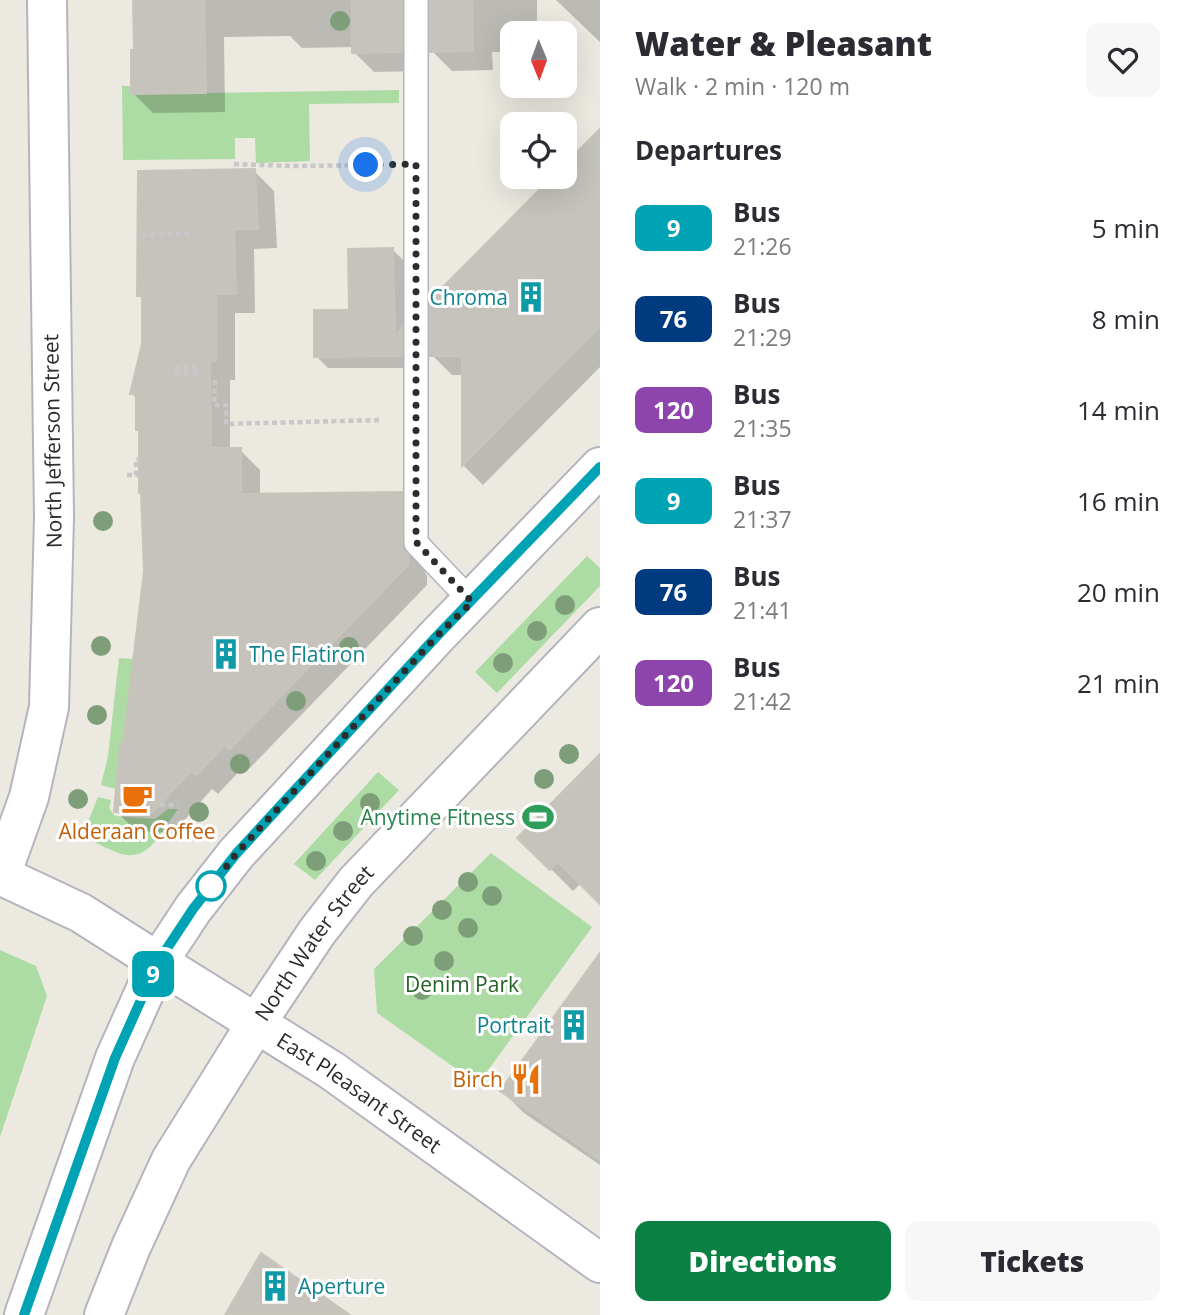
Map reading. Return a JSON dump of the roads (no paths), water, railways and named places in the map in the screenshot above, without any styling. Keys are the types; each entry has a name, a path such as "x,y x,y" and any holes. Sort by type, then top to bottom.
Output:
{"main road":[{"name":"North Jefferson Street","path":"0,875 29,797 49,707 54,517 47,0"},
{"path":"24,1315 102,1090 158,962 193,909 236,854 436,637 600,468"},
{"name":"North Water Street","path":"104,1315 131,1247 171,1160 317,932 356,883 600,627"},
{"name":"East Pleasant Street","path":"0,875 81,913 257,1022 388,1110 600,1263"}],"lane":[{"path":"416,0 416,542 472,602"}],"place":[{"name":"Chroma","path":"531,297"},
{"name":"The Flatiron","path":"226,654"},
{"name":"Alderaan Coffee","path":"137,798"},
{"name":"Anytime Fitness","path":"538,817"},
{"name":"Portrait","path":"574,1025"},
{"name":"Birch","path":"526,1079"},
{"name":"Aperture","path":"275,1286"}],"park label":[{"name":"Denim Park","path":"462,984"}]}
